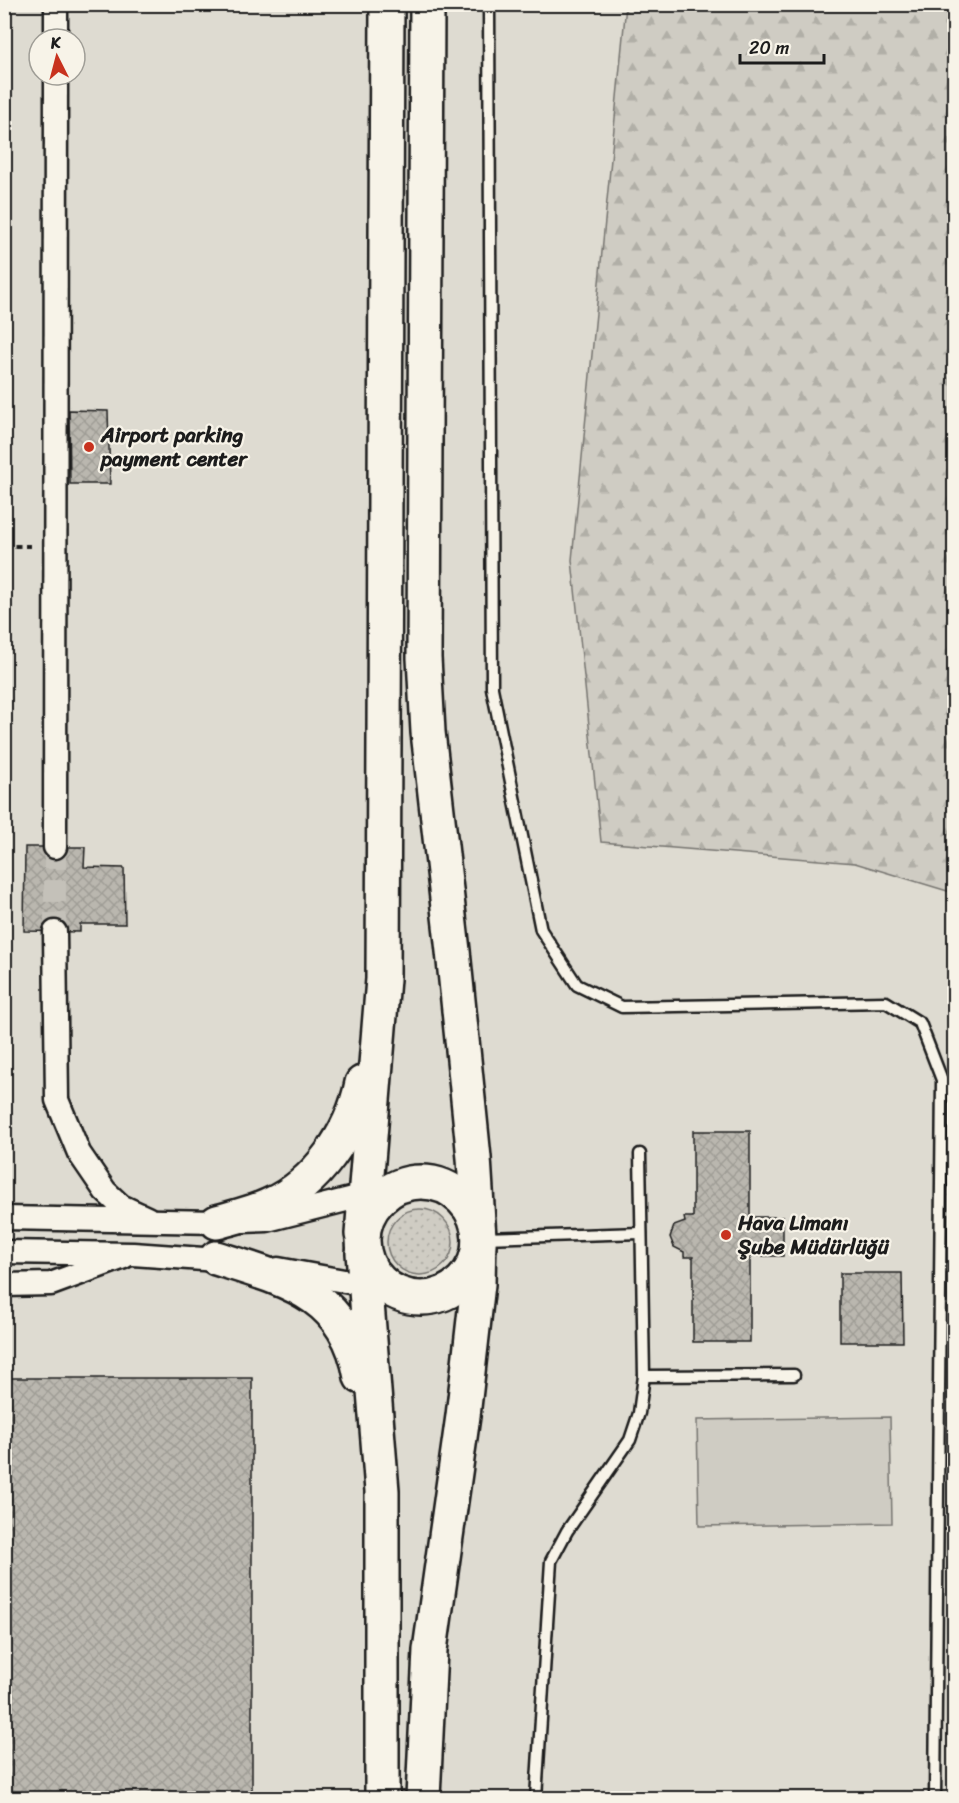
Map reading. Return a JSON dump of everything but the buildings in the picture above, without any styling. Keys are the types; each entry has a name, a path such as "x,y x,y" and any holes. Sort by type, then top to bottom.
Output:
{"main road":[{"path":"382,1798 382,1491 364,1257 365,1196 383,979 387,4"},
{"path":"423,1798 430,1650 463,1416 478,1284 479,1238 465,1066 428,732 424,658 428,4"},
{"path":"217,1222 270,1205 289,1194 315,1174 333,1152 351,1120 361,1091 383,979"},
{"path":"416,1183 434,1184 452,1191 466,1203 475,1220 479,1238 477,1256 469,1273 456,1287 440,1295 422,1299 402,1296 385,1286 371,1272 364,1257 368,1215 380,1198 397,1187 416,1183"},
{"path":"216,1258 287,1280 309,1292 337,1320 347,1336 360,1367 382,1491"}],"street":[{"path":"56,4 56,27"},
{"path":"55,847 56,87"},
{"path":"55,932 57,1100 79,1153 105,1191 121,1206 154,1221"},
{"path":"4,1218 217,1222 267,1220 397,1187"},
{"path":"4,1252 216,1258 364,1257"},
{"path":"4,1286 51,1284 133,1254"}],"lane":[{"path":"489,4 492,688 541,930 577,985 622,1007 886,1002 920,1023 942,1080 935,1798"},
{"path":"536,1798 551,1561 567,1531 630,1440 639,1413 644,1376 640,1154"},
{"path":"479,1238 641,1233"},
{"path":"644,1376 794,1375"}],"shaded area":[{"path":"5,5 954,5 954,1798 5,1798"}],"green space":[{"path":"626,5 954,5 954,893 855,863 601,842 572,560"},
{"path":"420,1209 432,1212 443,1219 450,1230 453,1242 450,1254 443,1265 432,1272 420,1275 408,1272 397,1265 390,1254 387,1242 390,1230 397,1219 408,1212"},
{"path":"890,1417 892,1523 699,1526 697,1420"}],"tunnel":[{"path":"55,847 55,932"}],"place":[{"name":"Airport parking payment center","path":"89,447"},
{"name":"Hava Limanı Şube Müdürlüğü","path":"726,1235"}]}
